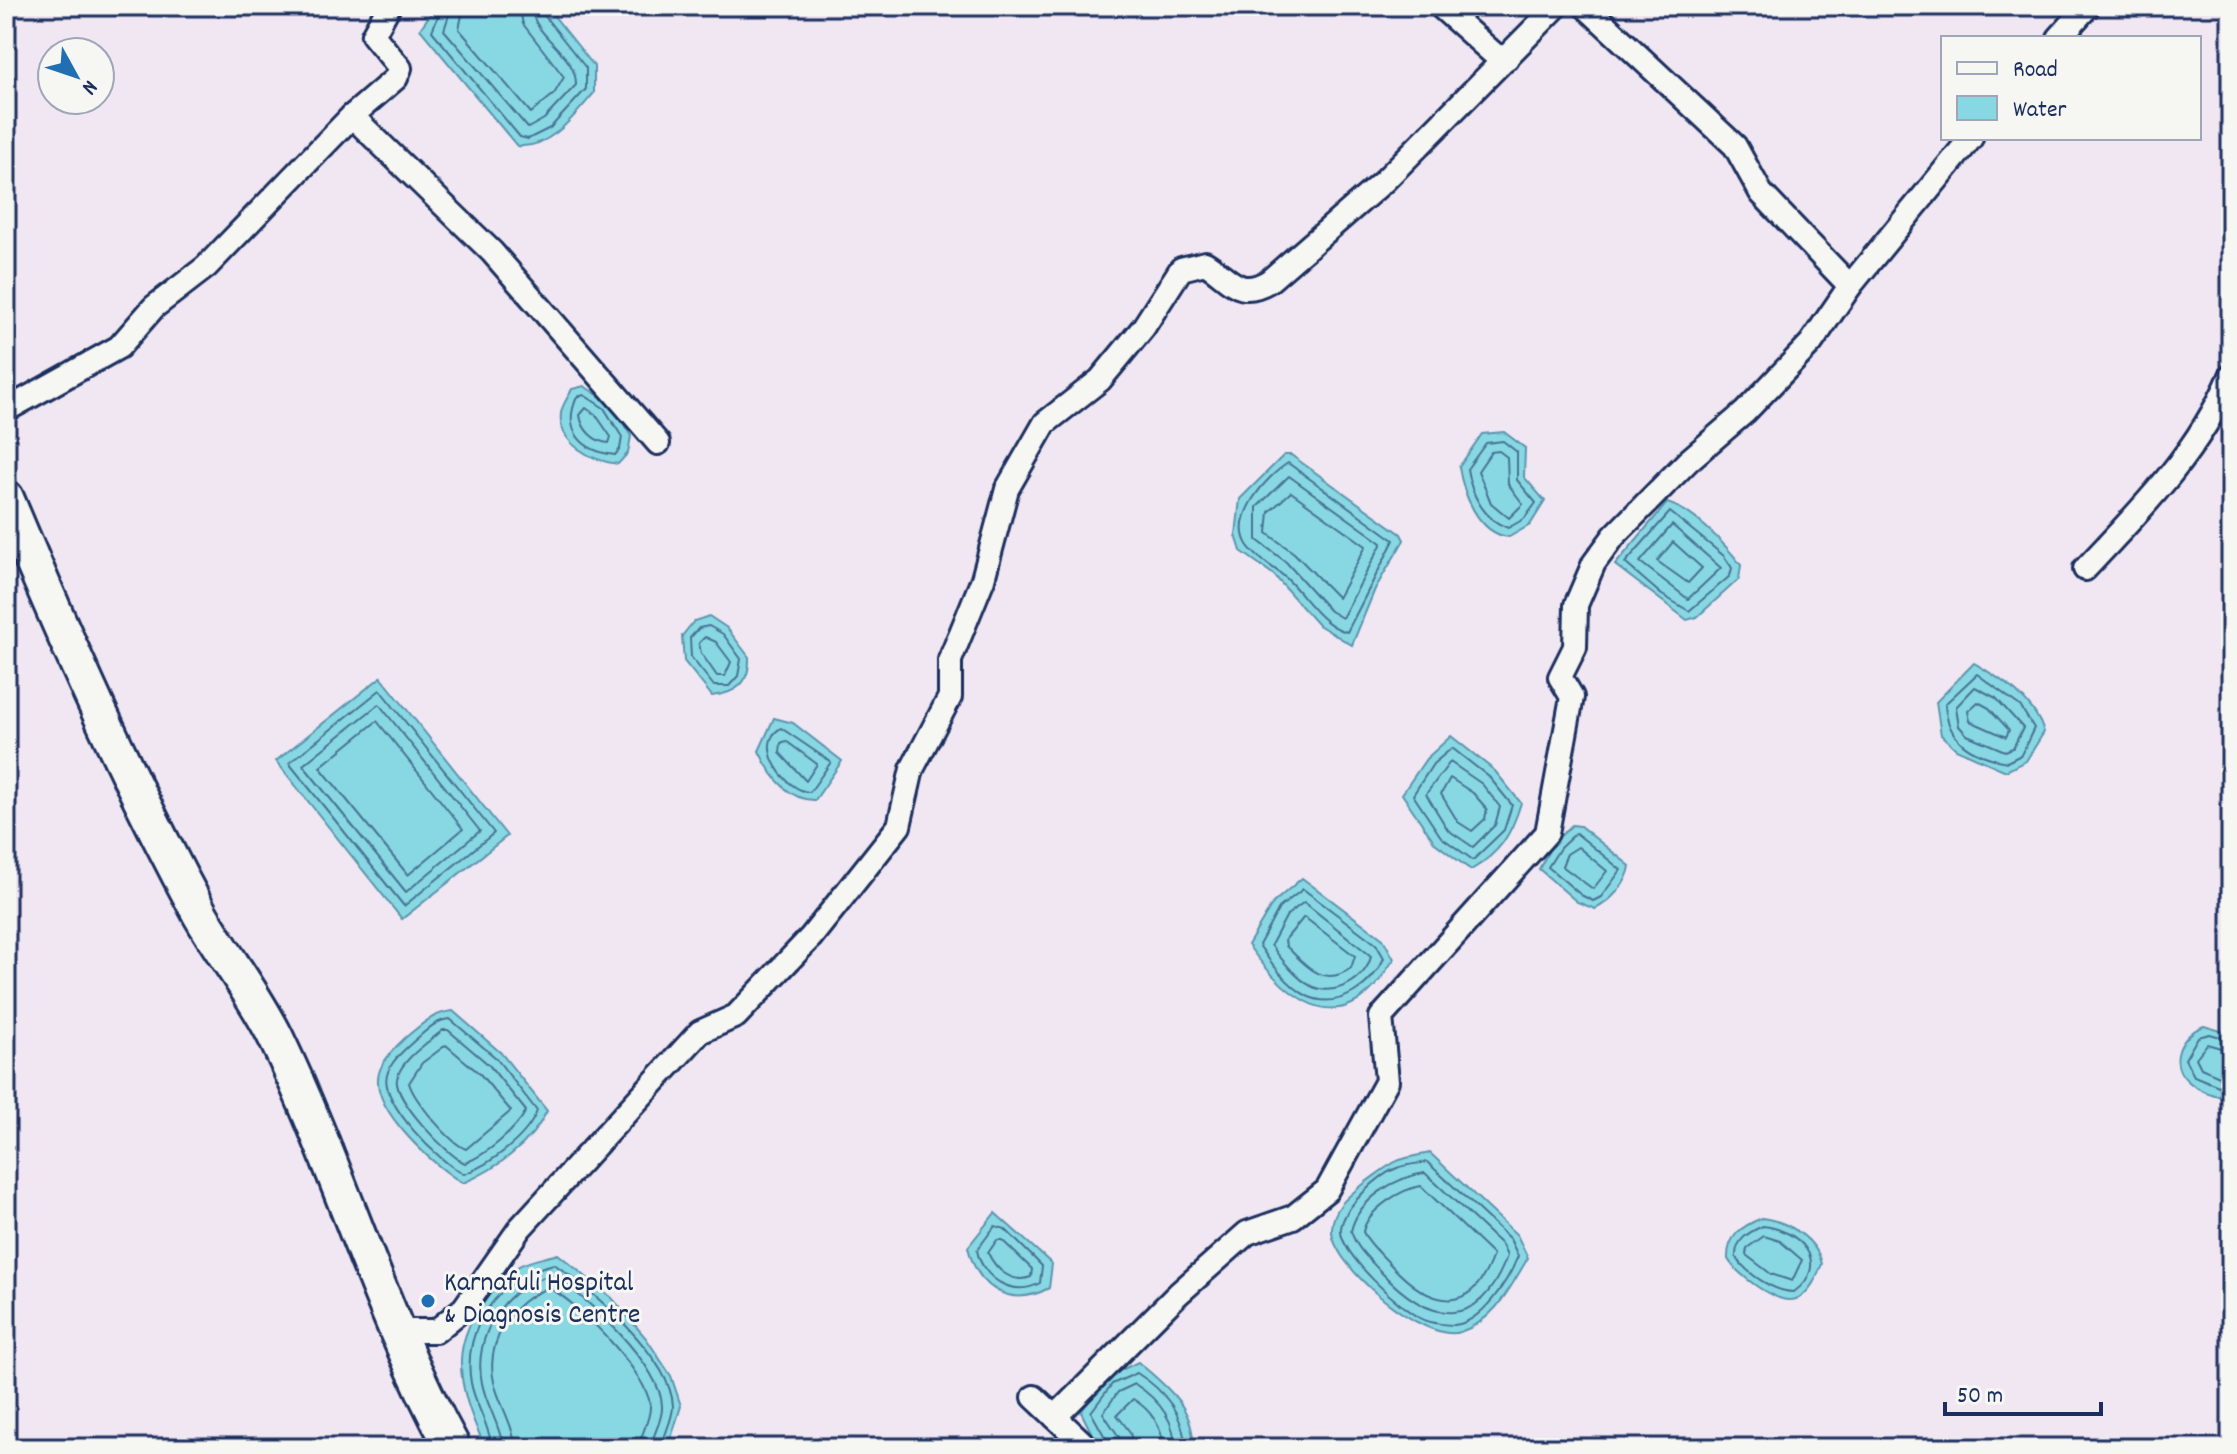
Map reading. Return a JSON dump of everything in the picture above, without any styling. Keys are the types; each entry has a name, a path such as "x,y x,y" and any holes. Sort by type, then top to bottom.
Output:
{"main road":[{"path":"6,498 105,724 201,915 275,1036 336,1175 395,1331 453,1448"}],"street":[{"path":"6,410 119,347 154,307 206,267 352,116 396,78 400,68 373,35 389,6"},
{"path":"1440,6 1495,55 1507,58"},
{"path":"395,1331 436,1331 464,1308 520,1228 700,1032 736,1016 811,937 899,826 912,769 950,697 950,660 983,579 1007,489 1045,423 1100,380 1143,328 1181,269 1205,263 1239,289 1254,290 1269,281 1384,181 1557,6"},
{"path":"1585,6 1735,146 1761,193 1850,286"},
{"path":"2061,36 2088,6"},
{"path":"352,116 492,252 658,443"},
{"path":"1055,1417 1178,1294 1247,1233 1293,1217 1327,1190 1387,1081 1381,1017 1547,833 1572,697 1560,677 1575,647 1576,605 1594,563 1614,536 1688,461 1745,412 1811,343 1850,286 1969,140"},
{"path":"2085,569 2181,462 2219,404 2231,376"},
{"path":"1034,1397 1088,1448"}],"water":[{"path":"436,6 546,6 594,66 594,93 570,121 551,137 529,146 517,146 420,29"},
{"path":"584,386 610,403 631,436 628,453 618,464 588,455 565,434 561,424 563,407 572,389"},
{"path":"1504,432 1525,448 1524,477 1545,501 1530,525 1509,537 1489,528 1474,511 1459,467 1482,434"},
{"path":"1284,455 1291,455 1401,534 1404,540 1375,589 1352,645 1317,624 1274,575 1241,551 1236,535 1240,499"},
{"path":"1667,503 1698,520 1741,565 1739,579 1697,617 1687,620 1615,565"},
{"path":"709,616 727,628 749,657 747,674 740,686 712,696 684,661 682,636 694,621"},
{"path":"1974,663 2006,683 2024,700 2044,732 2026,761 2006,771 1956,749 1941,735 1936,702"},
{"path":"381,677 507,836 402,919 276,761"},
{"path":"774,718 793,723 842,761 815,800 788,791 774,777 759,751"},
{"path":"1451,736 1495,771 1521,803 1503,842 1490,857 1471,870 1435,843 1402,794 1426,759"},
{"path":"1572,825 1580,826 1630,866 1626,879 1617,891 1595,909 1577,902 1539,869 1553,843"},
{"path":"1302,878 1383,939 1394,959 1375,986 1354,1003 1337,1008 1319,1007 1303,1000 1273,975 1248,945 1273,903"},
{"path":"453,1011 501,1053 547,1111 522,1145 487,1171 463,1183 407,1136 384,1103 379,1087 381,1068 398,1045 427,1020"},
{"path":"2204,1026 2231,1034 2231,1099 2193,1085 2178,1066 2183,1042"},
{"path":"1430,1153 1517,1235 1528,1258 1493,1311 1473,1327 1460,1332 1444,1332 1425,1326 1382,1298 1346,1262 1335,1244 1332,1229 1339,1207 1366,1182 1395,1162"},
{"path":"995,1213 1052,1264 1049,1288 1035,1294 1009,1295 987,1284 979,1274 968,1247"},
{"path":"1762,1218 1799,1232 1819,1255 1822,1264 1815,1279 1809,1289 1796,1299 1779,1298 1758,1287 1739,1273 1728,1259 1730,1244 1737,1233"},
{"path":"558,1254 612,1298 646,1338 671,1376 681,1406 668,1448 486,1448 465,1394 461,1360 466,1334 487,1295 507,1274 527,1263"},
{"path":"1138,1362 1169,1389 1184,1409 1193,1448 1107,1448 1094,1438 1081,1412 1107,1377"}],"place":[{"name":"Karnafuli Hospital & Diagnosis Centre","path":"428,1301"}]}
